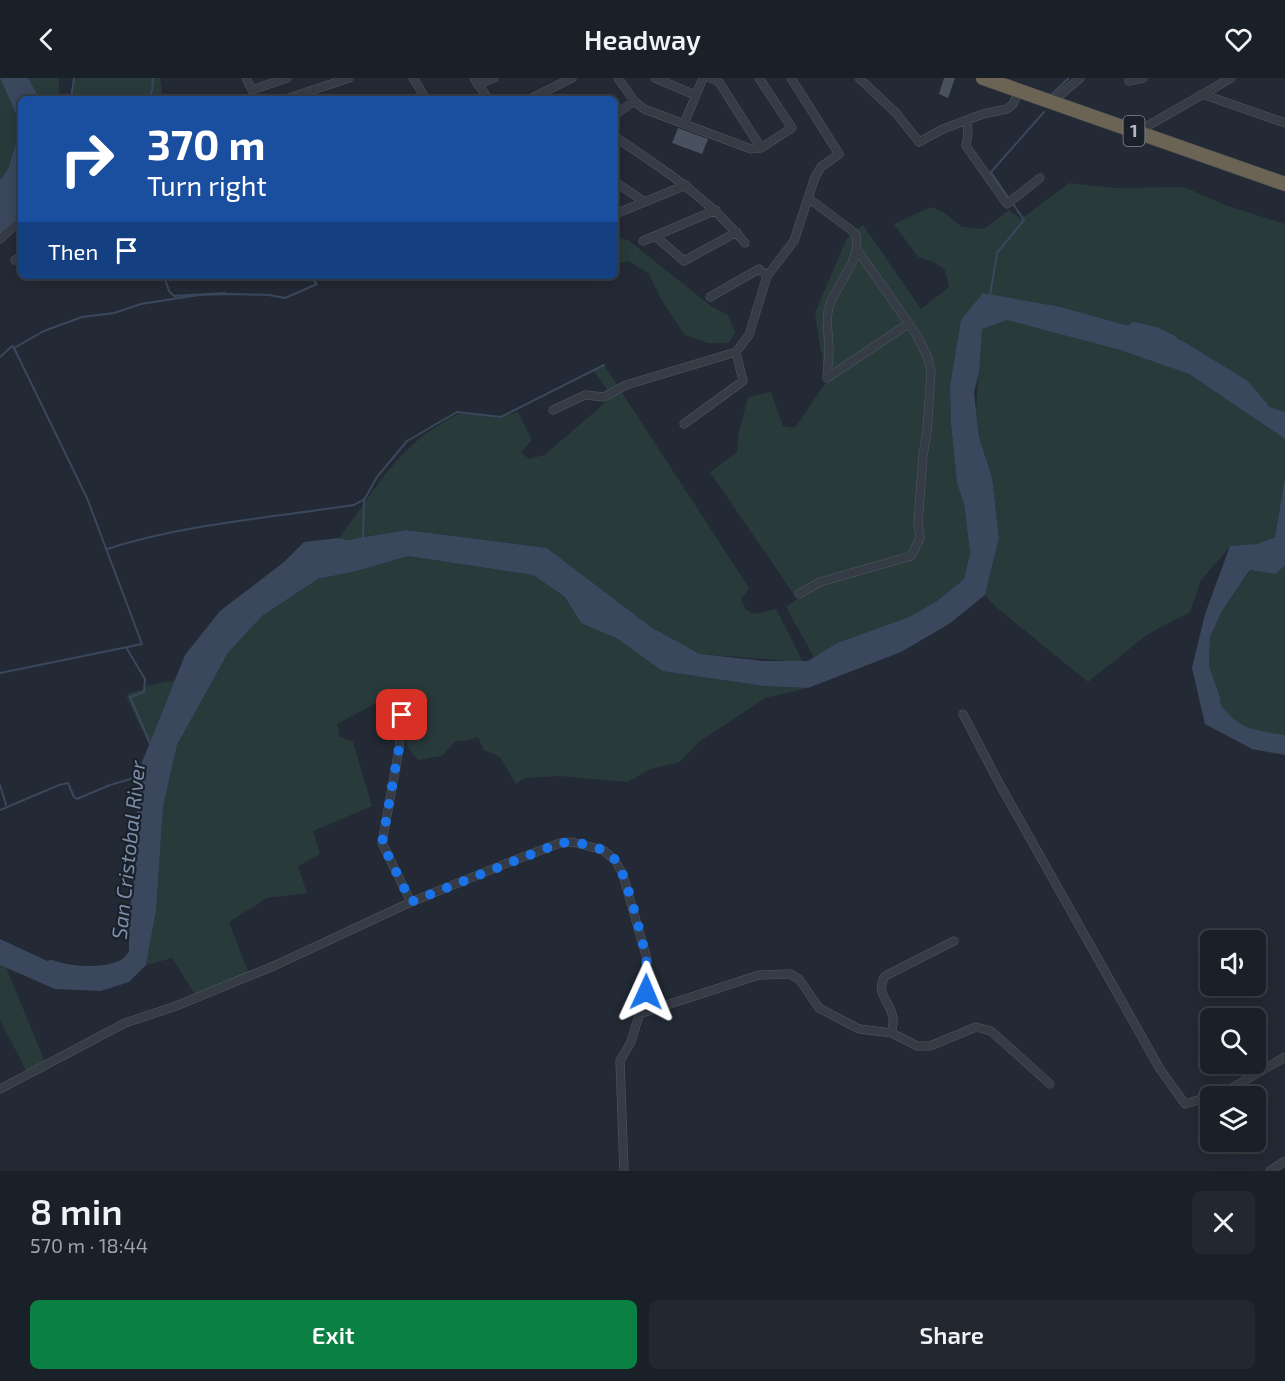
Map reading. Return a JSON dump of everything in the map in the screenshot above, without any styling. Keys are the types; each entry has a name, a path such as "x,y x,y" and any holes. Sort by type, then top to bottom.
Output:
{"highway":[{"name":"1","path":"983,78 1285,184"}],"street":[{"path":"246,78 252,90 283,79"},
{"path":"295,96 349,78"},
{"path":"413,78 424,96"},
{"path":"486,96 476,82 494,78"},
{"path":"618,78 634,100 644,109 751,149 761,148 792,128 759,78"},
{"path":"655,78 695,95"},
{"path":"684,124 703,78"},
{"path":"710,78 719,82 761,148"},
{"path":"553,410 585,395 604,397 635,382 736,351 749,335 767,276 794,241 815,177 822,167 840,153 791,78"},
{"path":"859,78 896,113 919,142 966,121 1007,109 1013,104 1019,91"},
{"path":"1052,102 1080,78"},
{"path":"1124,80 1143,78"},
{"path":"1137,132 1231,78"},
{"path":"536,96 573,79"},
{"path":"1202,94 1285,123"},
{"path":"618,113 634,100"},
{"path":"966,121 968,133 966,146 1006,204 1041,178"},
{"path":"618,139 686,185 716,210 745,243"},
{"path":"618,184 645,202"},
{"path":"618,213 686,185"},
{"path":"799,594 820,582 911,556 920,538 918,524 931,373 928,358 916,334 858,250 855,233 808,198"},
{"path":"643,241 716,210"},
{"path":"0,239 18,223"},
{"path":"655,236 684,261 736,232"},
{"path":"858,250 829,306 827,378 908,324"},
{"path":"710,297 759,269 767,276"},
{"path":"684,424 743,381 736,351"},
{"path":"963,714 1000,785 1160,1069 1185,1104 1227,1091 1285,1057"},
{"path":"402,715 399,748 382,843 411,902"},
{"path":"0,1089 125,1023 176,1006 276,965 411,902 560,843 572,842 603,850 615,860 623,875 646,960 646,992 631,1042 620,1061 624,1171"},
{"path":"892,1033 893,1016 881,990 881,981 885,975 954,941"},
{"path":"639,1014 759,975 777,972 790,974 799,979 819,1008 859,1029 892,1033 917,1046 930,1046 976,1027 990,1031 1050,1084"},
{"path":"1270,1171 1285,1161"}],"shaded area":[{"path":"0,78 18,120 18,137 8,169 0,180"},
{"path":"28,78 59,78 59,96 38,96"},
{"path":"74,78 160,78 163,96 71,96"},
{"path":"1069,183 1114,188 1184,187 1228,206 1285,224 1285,412 1270,407 1248,381 1183,341 1061,307 983,294 956,357 950,386 957,483 964,504 970,553 964,579 937,601 909,617 837,643 814,657 786,607 797,599 710,472 737,452 738,436 748,397 771,392 783,426 795,428 826,382 815,313 847,238 863,225 921,309 949,287 945,270 934,262 918,257 894,224 931,207 945,213 962,227 984,229 1009,210 1021,219"},
{"path":"618,237 628,240 711,306 728,315 735,332 729,343 708,343 685,335 661,299 648,273 628,261 618,264"},
{"path":"1007,320 1120,350 1189,374 1285,439 1285,477 1275,537 1257,544 1230,547 1201,580 1190,612 1148,634 1088,682 996,607 985,595 999,538 992,477 979,437 976,411 981,329"},
{"path":"604,365 749,588 741,599 746,610 754,614 776,609 803,662 700,654 651,627 547,548 406,530 347,540 339,538 383,477 408,449 423,436 457,415 474,413 502,416 518,412 532,440 521,452 529,459 544,455 612,397 593,369"},
{"path":"408,556 533,575 565,597 581,623 618,639 662,671 762,686 808,688 765,698 700,741 680,762 650,769 628,782 559,776 525,778 516,784 500,757 484,750 478,737 466,741 455,741 442,756 418,760 407,746 404,698 384,699 337,724 339,736 353,742 372,806 313,831 320,854 298,866 307,893 267,898 229,922 250,977 198,999 172,958 146,965 156,911 163,807 177,745 228,653 262,616 318,579 357,571"},
{"path":"1285,565 1285,743 1243,734 1223,722 1220,697 1209,666 1210,637 1222,611 1251,570 1276,574"},
{"path":"175,680 149,745 127,698 128,694 146,686"},
{"path":"0,965 6,967 47,1067 29,1076 0,1020"}],"water":[{"path":"0,78 28,78 38,96 18,96 18,119"},
{"path":"18,137 18,217 0,237 0,180 8,169"},
{"path":"983,293 1061,307 1183,341 1248,381 1270,407 1285,412 1285,439 1189,374 1120,350 1007,320 982,329 979,372 974,393 979,437 992,477 999,538 985,595 949,624 901,652 808,688 763,686 662,671 618,639 581,623 565,597 533,575 408,556 357,571 318,579 262,616 228,653 177,745 163,807 156,911 146,965 129,982 101,991 55,989 0,965 0,939 69,971 97,974 119,967 129,951 129,916 136,863 137,803 142,762 185,655 220,611 284,562 304,542 339,538 347,540 406,530 547,548 651,627 700,654 764,661 808,661 837,643 909,617 937,601 964,579 970,553 964,504 957,483 950,386 961,320"},
{"path":"1285,477 1285,565 1276,574 1250,570 1222,611 1210,637 1209,666 1220,697 1223,722 1243,734 1285,743 1285,755 1252,749 1205,724 1192,668 1205,614 1230,546 1257,544 1275,537"}],"building":[{"path":"944,78 955,78 948,98 939,94"},
{"path":"678,128 708,139 702,154 672,143"}],"waterway":[{"path":"71,96 74,78"},
{"path":"150,96 153,78"},
{"path":"1052,94 1069,78"},
{"path":"1009,199 991,172 1044,112"},
{"path":"990,296 997,253 1024,220 1013,204"},
{"path":"165,279 169,291 174,296 225,293"},
{"path":"0,357 12,346 14,348 44,331 82,317 114,313 141,304 199,295 269,295 285,298 317,284 312,279"},
{"name":"San Cristobal River","path":"1134,328 1156,333 1172,341"},
{"path":"0,673 142,644 87,498 14,348"},
{"path":"363,540 364,500 377,477 407,441 457,412 501,417 604,365"},
{"path":"107,549 198,527 354,505 363,500"},
{"path":"127,649 145,679 144,692 130,697 150,743"},
{"name":"San Cristobal River","path":"1213,704 1236,728 1252,735 1285,741"},
{"path":"0,810 59,785 68,783 77,799 110,785 144,775"},
{"path":"0,785 6,805"},
{"name":"San Cristobal River","path":"51,966 81,972 105,971 124,965 131,959"}],"route":[{"path":"402,715 399,748 382,843 411,902 560,843 572,842 603,850 615,860 623,875 646,960 648,979 646,992"}]}
